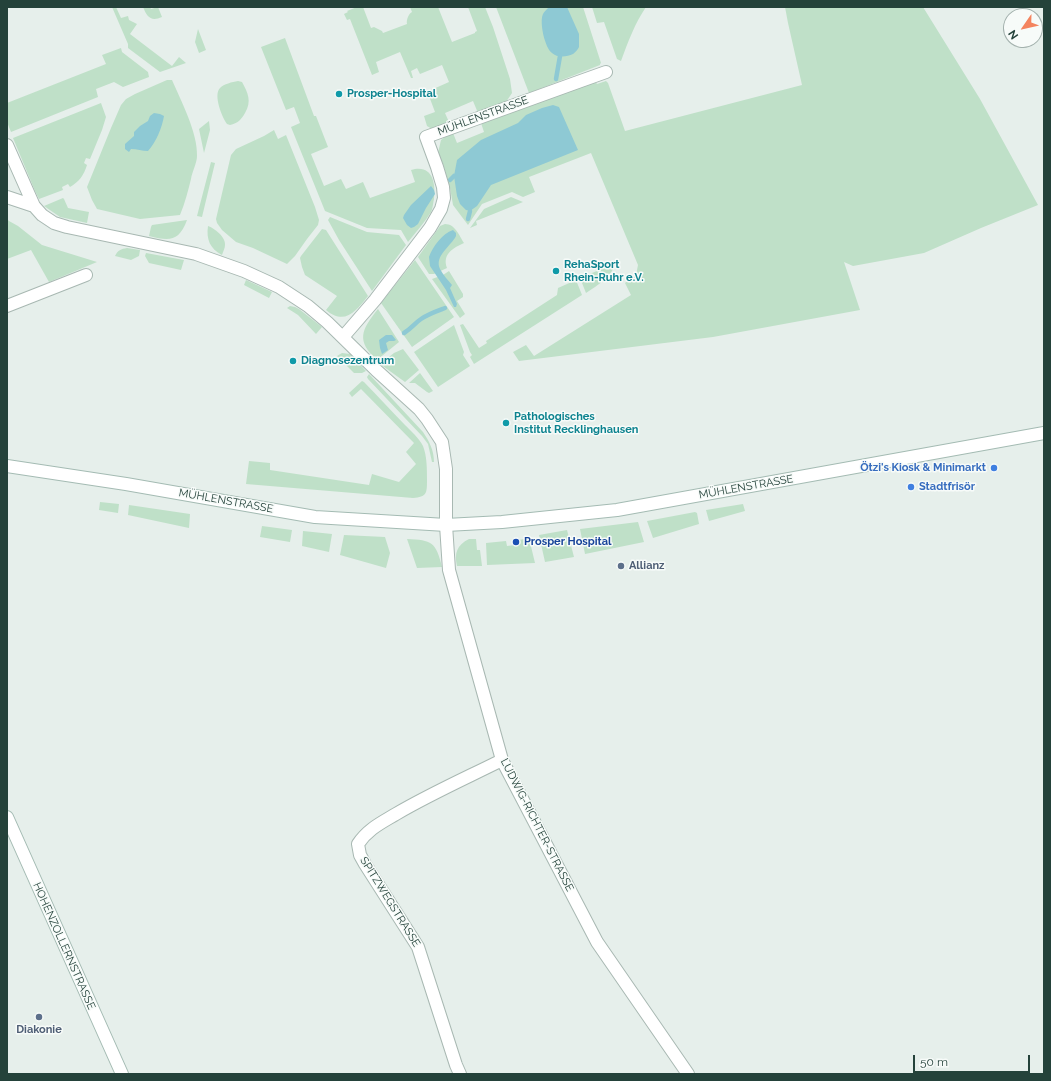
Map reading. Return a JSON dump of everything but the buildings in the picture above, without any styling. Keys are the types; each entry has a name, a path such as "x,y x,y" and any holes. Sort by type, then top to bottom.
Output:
{"street":[{"name":"MÜHLENSTRASSE","path":"343,337 375,300 430,228 442,209 444,198 443,187 426,137 606,72"},
{"path":"7,145 34,206 42,215 54,224 196,254 244,271 279,287 308,306 327,322 376,370 419,409 442,442 446,468 446,525"},
{"path":"7,197 34,206"},
{"path":"7,306 86,275"},
{"name":"MÜHLENSTRASSE","path":"7,466 126,484 315,517 446,525 502,522 617,510 1044,433"},
{"name":"LUDWIG-RICHTER-STRASSE","path":"446,525 449,570 502,760 597,942 688,1074"},
{"name":"SPITZWEGSTRASSE","path":"460,1074 418,947 365,864 360,855 358,844 364,835 371,829 419,800 502,760"},
{"name":"HOHENZOLLERNSTRASSE","path":"7,817 122,1074"}],"green space":[{"path":"112,7 116,7 121,18 128,16 129,20 137,24 130,34 172,66 179,57 186,63 160,72 128,48 128,44"},
{"path":"143,7 150,7 151,9 158,7 162,17 155,19 150,18"},
{"path":"357,7 363,7 371,28 374,27 383,33 407,24 408,17 412,12 410,7 438,7 452,42 477,31 468,7 485,7 510,79 512,93 506,102 478,113 473,101 445,113 449,122 432,129 427,126 424,116 435,112 429,96 433,94 431,90 449,82 442,65 420,74 417,68 411,71 413,78 411,78 400,52 376,62 379,72 372,75 350,19 347,20 344,14 348,12 347,11"},
{"path":"496,7 583,7 601,63 600,65 529,93"},
{"path":"592,7 646,7 635,26 621,61 617,59 604,22 597,23"},
{"path":"785,7 923,7 980,99 1038,205 924,253 853,266 844,262 860,310 713,337 519,361 513,352 526,345 534,356 631,295 625,283 636,275 638,265 591,153 529,177 535,192 523,197 512,192 482,204 468,225 453,205 450,188 438,153 441,140 453,133 457,143 484,132 481,123 595,81 597,84 606,81 608,83 625,131 802,85"},
{"path":"198,29 206,50 199,53 195,42"},
{"path":"285,38 314,116 316,116 328,147 311,154 324,186 341,179 346,189 363,182 370,198 415,182 411,170 424,170 431,176 434,186 432,210 408,242 401,230 367,228 325,211 291,127 300,123 294,107 286,110 261,47"},
{"path":"121,48 122,52 148,72 149,77 123,87 114,82 96,89 98,97 11,132 7,122 7,103 106,64 102,55"},
{"path":"167,80 172,80 192,127 197,147 196,162 180,215 140,219 97,209 87,187 121,105 126,99 135,94"},
{"path":"238,81 242,82 249,101 247,109 241,119 230,125 227,124 223,116 217,96 218,91 224,85"},
{"path":"101,103 106,117 90,159 86,158 84,163 87,165 83,175 70,187 68,184 62,187 63,190 39,199 13,138"},
{"path":"209,121 210,130 204,153 199,129"},
{"path":"274,130 278,139 286,135 319,220 318,225 295,256 287,264 253,248 236,242 222,230 216,219 231,155 236,149"},
{"path":"211,162 215,163 202,217 197,216"},
{"path":"511,197 523,202 476,221 477,225 470,228 484,209"},
{"path":"63,198 68,208 89,212 87,223 60,217 44,206"},
{"path":"330,217 367,232 399,235 406,245 372,291 339,240 328,220"},
{"path":"7,219 42,245 97,262 49,282 31,250 7,259"},
{"path":"187,220 177,236 162,239 149,236 152,225"},
{"path":"448,224 454,228 464,243 452,249 447,255 447,268 434,274 429,274 418,257 440,226"},
{"path":"208,226 224,239 225,246 222,255 214,250 208,239"},
{"path":"322,229 326,230 368,296 350,315 344,317 333,315 326,310 337,296 305,275 302,267 301,256"},
{"path":"127,248 140,250 139,256 131,260 115,256 120,250"},
{"path":"146,253 184,260 181,270 149,263 145,256"},
{"path":"415,260 454,317 412,347 381,303"},
{"path":"616,263 607,277 586,293 580,278"},
{"path":"449,271 463,294 463,297 457,301 465,314 460,318 432,279"},
{"path":"246,280 272,292 269,298 244,285"},
{"path":"576,280 582,295 474,364 470,357 472,355 460,325 463,324 479,348 487,343 486,341 557,295 558,288"},
{"path":"290,306 299,309 322,327 316,334 298,315 287,308"},
{"path":"378,309 399,342 377,360 366,347 363,335 372,316"},
{"path":"454,325 464,352 463,355 470,366 438,387 414,352"},
{"path":"403,349 419,370 405,382 380,364 394,353"},
{"path":"342,353 350,354 366,371 362,373 354,373 337,356"},
{"path":"420,373 433,391 429,393 415,383 409,383"},
{"path":"369,374 423,432 431,446 434,462 432,462 428,444 368,379 367,377"},
{"path":"362,381 415,435 423,446 426,458 427,476 426,491 424,495 413,498 246,484 249,461 270,463 270,470 369,485 372,474 399,482 416,464 406,452 414,443 361,389 352,397 349,393"},
{"path":"100,502 119,504 118,513 99,510"},
{"path":"743,504 745,511 709,521 706,510"},
{"path":"129,505 190,514 189,528 128,515"},
{"path":"695,512 697,513 699,524 653,538 647,521"},
{"path":"638,522 644,542 585,554 580,529"},
{"path":"262,526 292,530 290,542 260,537"},
{"path":"567,530 574,557 545,562 539,535"},
{"path":"303,531 332,534 329,552 302,546"},
{"path":"344,535 385,537 390,553 386,568 340,555"},
{"path":"529,538 535,563 487,565 486,543 506,541 507,546 515,545 514,541"},
{"path":"407,539 422,540 432,544 438,552 442,567 417,568"},
{"path":"469,539 476,539 477,550 480,550 482,566 457,566 457,550 465,541"}],"water":[{"path":"549,7 567,7 579,34 579,47 573,54 568,56 557,56 549,50 542,29 542,18 543,13"},
{"path":"553,105 559,107 578,150 491,185 477,206 470,211 466,210 460,204 457,196 454,176 457,160 481,140 518,123 526,115"},
{"path":"154,113 164,116 154,143 148,151 131,149 129,152 125,149 125,144 134,136 134,132 148,121 150,116"},
{"path":"431,186 435,194 418,224 411,228 407,225 403,218 404,215 411,205"},
{"path":"453,230 456,233 456,236 441,255 439,264 441,271 452,285 450,288 457,304 456,307 454,307 446,290 430,266 429,257 438,241 445,234"},
{"path":"386,335 392,335 396,340 386,343 388,350 382,354 379,340"}],"waterway":[{"path":"556,79 560,56"},
{"path":"450,180 454,176"},
{"path":"468,219 470,211"},
{"path":"404,333 424,317 445,308"}],"place":[{"name":"Prosper-Hospital","path":"339,94"},
{"name":"RehaSport Rhein-Ruhr e.V.","path":"556,271"},
{"name":"Diagnosezentrum","path":"293,361"},
{"name":"Pathologisches Institut Recklinghausen","path":"506,423"},
{"name":"Ötzi's Kiosk & Minimarkt","path":"994,468"},
{"name":"Stadtfrisör","path":"911,487"},
{"name":"Prosper Hospital","path":"516,542"},
{"name":"Allianz","path":"621,566"},
{"name":"Diakonie","path":"39,1017"}]}
